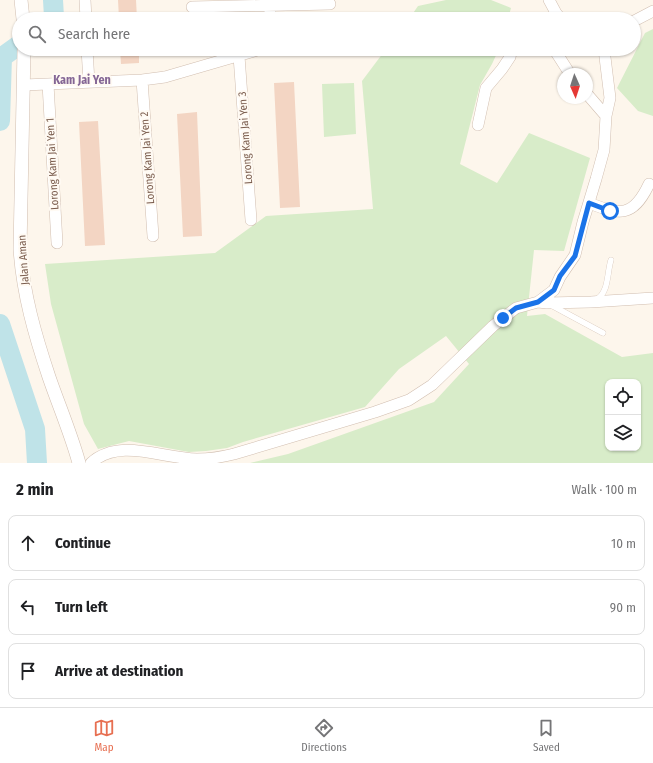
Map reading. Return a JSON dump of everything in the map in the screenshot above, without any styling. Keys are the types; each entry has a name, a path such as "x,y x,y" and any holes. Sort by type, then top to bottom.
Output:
{"street":[{"path":"21,0 22,12"},
{"path":"85,0 86,12"},
{"path":"549,0 555,12"},
{"path":"192,7 330,4"},
{"path":"270,5 270,12"},
{"path":"641,17 653,11"},
{"name":"Jalan Aman","path":"24,56 20,250 22,273 28,309 79,463"},
{"path":"87,56 89,82"},
{"path":"24,85 142,80 165,76 239,56"},
{"name":"Lorong Kam Jai Yen 3","path":"239,56 252,220"},
{"path":"478,125 486,88 510,56"},
{"path":"558,56 566,68"},
{"path":"542,302 554,290 560,276 575,256 604,150 606,116 610,98 605,56"},
{"name":"Lorong Kam Jai Yen 2","path":"142,80 153,236"},
{"name":"Lorong Kam Jai Yen 1","path":"48,84 57,243"},
{"path":"593,101 606,116"},
{"path":"589,203 610,211 618,212 627,210 641,200 649,184"},
{"path":"91,463 98,456 123,450 197,459 223,457 398,405 409,400 432,386 493,326 516,308 542,302 652,300"}],"lane":[{"path":"591,302 601,296 604,291 611,260"},
{"path":"542,302 603,333"}],"green space":[{"path":"446,0 491,0 511,8 510,12 414,12 418,6"},
{"path":"653,29 653,116 638,111 617,88 633,56 641,56 641,41 645,33"},
{"path":"381,56 496,56 480,85 460,164 497,183 529,133 590,158 564,251 534,250 527,316 545,314 622,357 653,353 653,463 250,463 288,454 434,402 469,364 446,336 399,369 365,407 227,448 189,452 129,441 98,449 84,424 51,304 45,264 215,253 266,216 373,209 362,81"},
{"path":"354,83 356,134 324,137 322,84"}],"building":[{"path":"118,0 136,0 137,12 119,12"},
{"path":"120,56 139,56 139,63 121,64"},
{"path":"294,82 300,207 280,208 274,83"},
{"path":"197,112 202,236 183,237 177,114"},
{"path":"98,121 105,245 85,246 79,122"}],"waterway":[{"path":"53,0 54,12"},
{"path":"0,121 2,57 12,50"},
{"path":"0,324 35,429 37,463"}],"district":[{"name":"Kam Jai Yen","path":"82,80"}],"route":[{"path":"503,318 516,308 538,302 554,290 560,276 575,256 589,203 610,211"}]}
